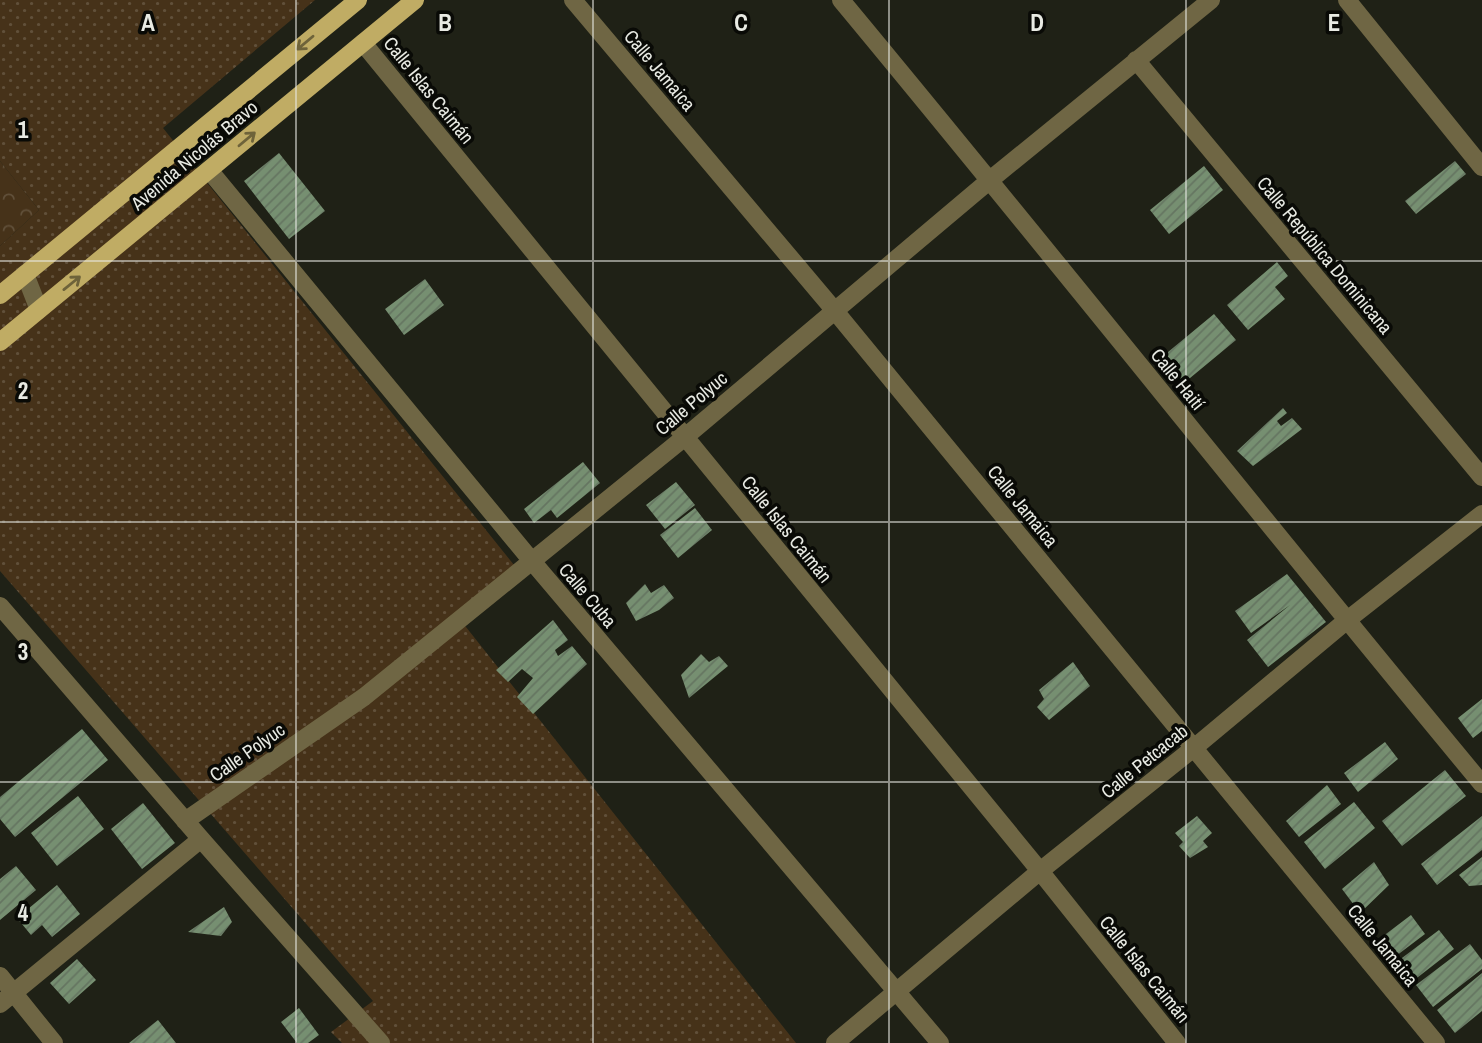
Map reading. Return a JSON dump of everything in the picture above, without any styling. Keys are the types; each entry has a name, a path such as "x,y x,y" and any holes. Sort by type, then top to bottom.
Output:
{"main road":[{"name":"Avenida Nicolás Bravo","path":"0,295 358,0"},
{"name":"Avenida Nicolás Bravo","path":"0,342 415,0"}],"street":[{"name":"Calle Jamaica","path":"573,0 835,311 1436,1043"},
{"name":"Calle Haití","path":"841,0 1346,621 1482,784"},
{"name":"Calle Polyuc","path":"185,821 364,697 685,436 990,180 1211,0"},
{"path":"1347,0 1482,167"},
{"name":"Calle Islas Caimán","path":"363,43 1040,871 1177,1043"},
{"name":"Calle República Dominicana","path":"1136,60 1482,477"},
{"name":"Calle Cuba","path":"209,170 531,560 940,1043"},
{"path":"25,274 39,310"},
{"name":"Calle Petcacab","path":"835,1043 1040,871 1346,621 1482,514"},
{"path":"0,606 381,1043"},
{"path":"7,999 201,839"},
{"path":"0,976 7,999 54,1043"}],"green space":[{"path":"0,0 315,0 163,128 518,570 462,622 796,1043 342,1043 331,1032 373,1001 0,571 0,246 39,210 0,161"},
{"path":"0,161 39,210 0,246"}],"building":[{"path":"279,153 325,211 289,239 244,181"},
{"path":"1455,161 1466,174 1416,214 1405,201"},
{"path":"1204,166 1223,190 1169,234 1150,210"},
{"path":"1277,262 1288,276 1275,287 1285,299 1248,330 1227,305"},
{"path":"425,279 444,305 404,335 385,309"},
{"path":"1214,314 1236,340 1184,383 1162,357"},
{"path":"1283,408 1287,413 1277,421 1281,426 1292,418 1302,429 1253,466 1237,451"},
{"path":"583,462 600,483 557,518 551,510 534,523 524,509"},
{"path":"676,482 695,505 665,529 646,505"},
{"path":"695,508 712,530 678,558 660,535"},
{"path":"1287,574 1326,622 1268,667 1247,640 1290,605 1251,633 1235,611"},
{"path":"645,584 651,593 664,585 674,598 659,610 636,621 626,603"},
{"path":"553,620 568,640 555,650 558,656 572,646 587,664 533,714 517,697 533,678 522,669 508,682 496,670"},
{"path":"701,654 709,662 719,656 728,666 689,698 681,675"},
{"path":"1073,662 1090,686 1049,720 1037,707 1044,699 1039,690"},
{"path":"1482,699 1482,731 1473,738 1458,718"},
{"path":"82,729 108,760 15,837 0,819 0,797"},
{"path":"1385,742 1398,759 1358,792 1344,773"},
{"path":"1445,770 1466,796 1402,846 1382,821"},
{"path":"1327,785 1341,804 1299,837 1286,821"},
{"path":"78,796 104,829 57,866 31,833"},
{"path":"1354,802 1375,828 1325,869 1304,842"},
{"path":"143,803 175,843 142,869 111,829"},
{"path":"1197,816 1212,833 1203,841 1208,847 1190,858 1179,846 1183,842 1175,833"},
{"path":"1482,816 1482,850 1437,885 1421,864"},
{"path":"1482,857 1482,885 1469,886 1459,875"},
{"path":"1374,862 1389,885 1360,913 1342,889"},
{"path":"16,866 36,890 0,920 0,879"},
{"path":"57,885 80,914 52,937 42,925 31,935 17,918"},
{"path":"224,907 232,922 221,936 188,932"},
{"path":"1411,915 1425,934 1396,956 1382,937"},
{"path":"1439,930 1454,949 1413,981 1398,961"},
{"path":"1470,944 1482,960 1482,969 1433,1007 1416,985"},
{"path":"77,959 96,980 69,1004 50,983"},
{"path":"1482,973 1482,1011 1455,1033 1437,1010"},
{"path":"299,1008 319,1035 308,1043 297,1043 281,1022"},
{"path":"158,1020 176,1043 129,1043"}]}
